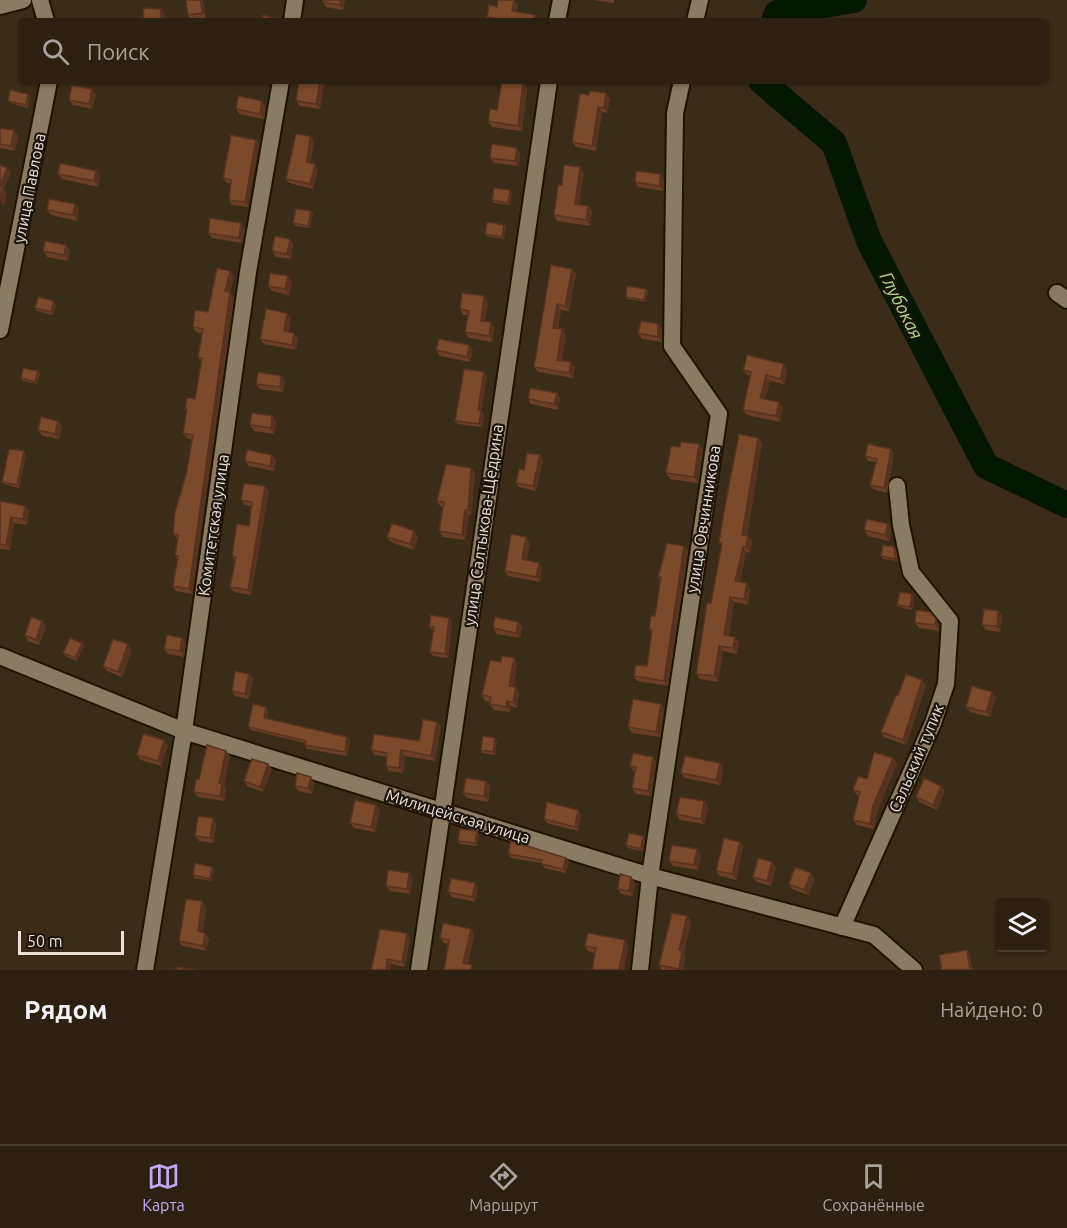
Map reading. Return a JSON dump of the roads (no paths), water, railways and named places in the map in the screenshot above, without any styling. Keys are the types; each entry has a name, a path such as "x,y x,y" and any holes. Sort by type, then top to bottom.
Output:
{"street":[{"path":"0,6 23,0"},
{"path":"40,0 45,18"},
{"path":"292,18 295,0"},
{"path":"558,18 561,0"},
{"path":"696,18 700,0"},
{"name":"улица Павлова","path":"0,330 48,84"},
{"name":"Комитетская улица","path":"144,970 184,731 248,273 280,84"},
{"name":"улица Салтыкова-Щедрина","path":"419,970 549,84"},
{"name":"улица Овчинникова","path":"640,970 650,876 719,414 672,346 675,113 681,84"},
{"name":"Сальский тупик","path":"842,927 933,723 946,684 950,621 911,572 901,525 897,486"},
{"name":"Милицейская улица","path":"0,656 184,731 650,876 874,935 914,970"}],"waterway":[{"name":"Глубокая","path":"775,18 777,13 854,0"},
{"name":"Глубокая","path":"765,84 834,143 869,241 986,466 1067,505"}]}
